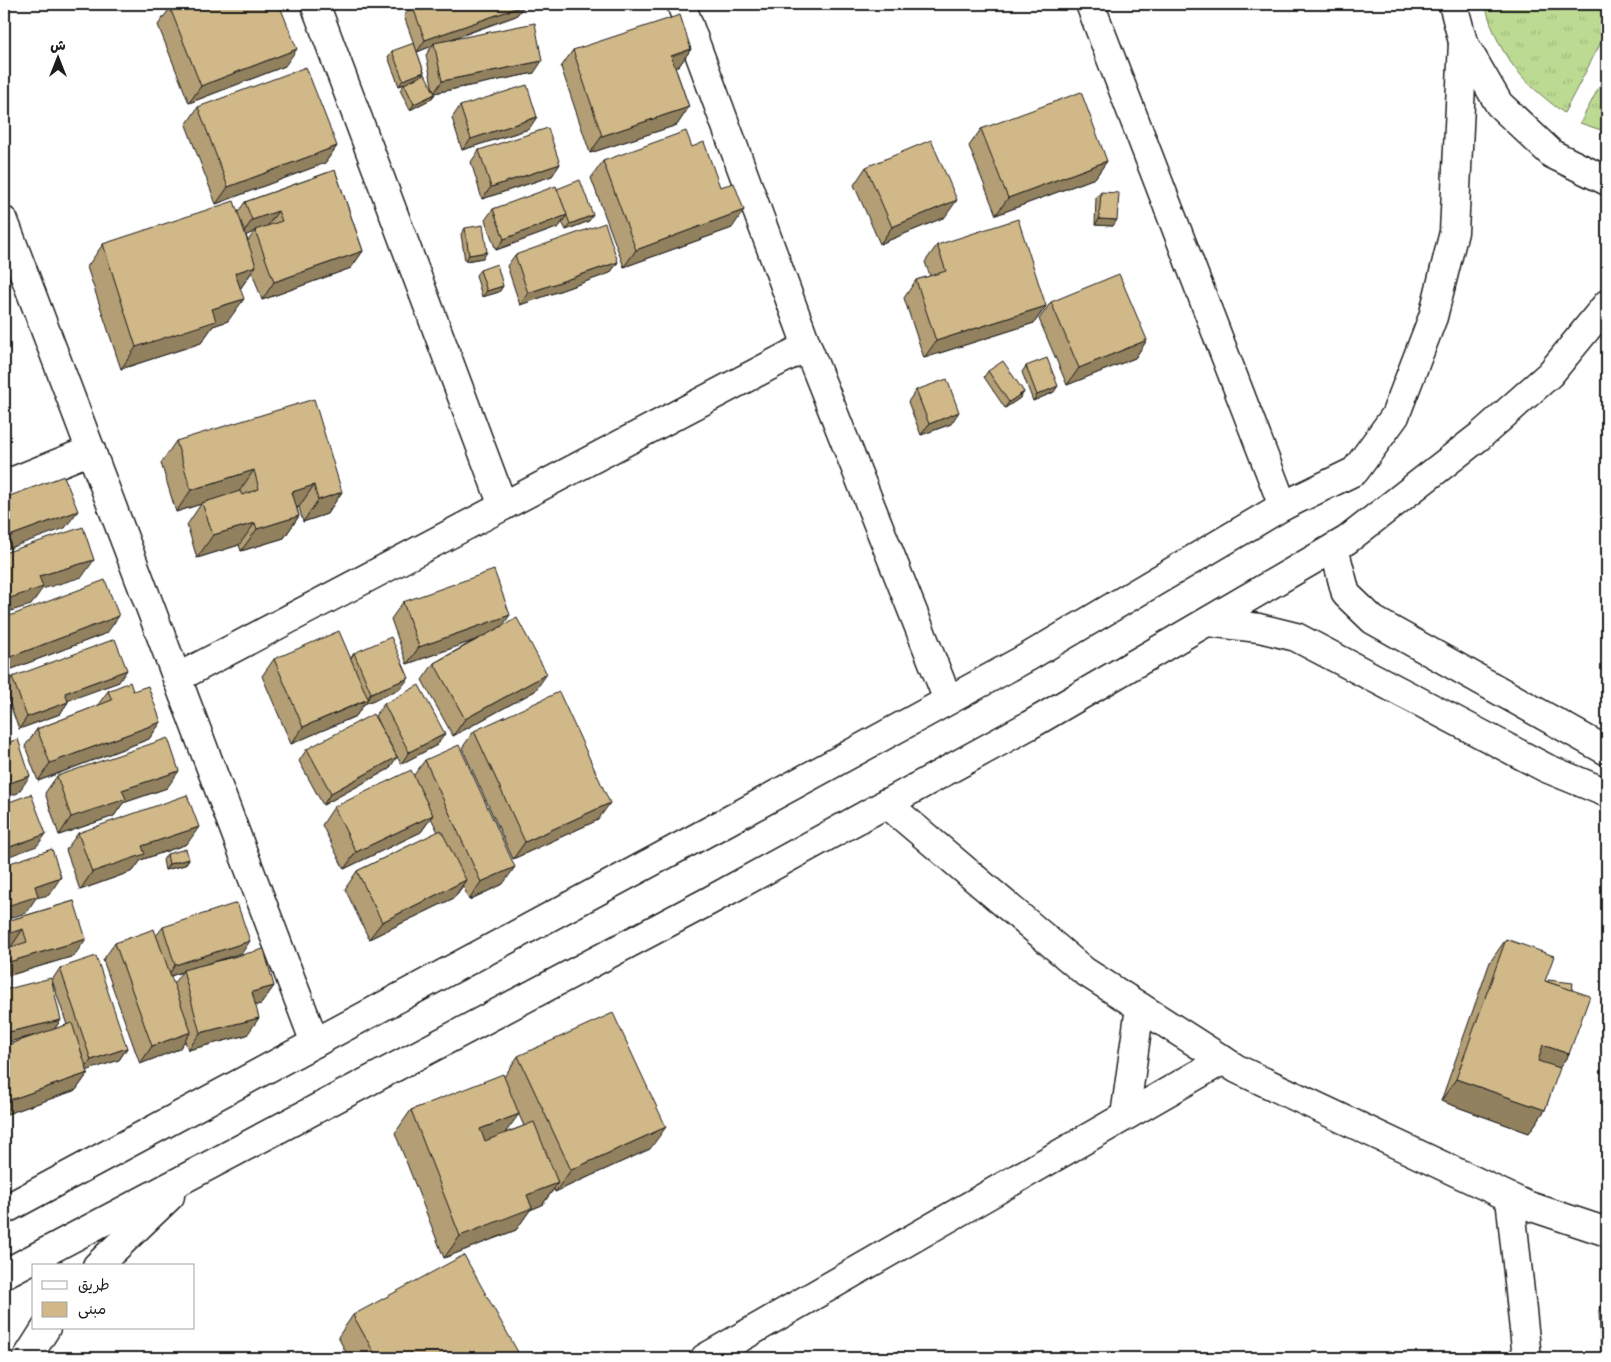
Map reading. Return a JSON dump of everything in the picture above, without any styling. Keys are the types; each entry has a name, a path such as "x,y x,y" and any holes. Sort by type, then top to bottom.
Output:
{"street":[{"path":"314,4 503,506"},
{"path":"681,4 807,346 948,700"},
{"path":"1090,4 1283,506"},
{"path":"1453,4 1463,42 1499,104 1552,154 1607,181"},
{"path":"4,1210 1028,657 1283,506 1355,470 1395,416 1433,317 1454,232 1463,42"},
{"path":"4,221 316,1043"},
{"path":"4,1274 709,901 1028,726 1334,548 1347,540 1480,436 1550,374 1595,328 1607,304"},
{"path":"177,678 807,346"},
{"path":"4,485 91,450"},
{"path":"1334,548 1346,594 1373,620 1607,751"},
{"path":"1208,622 1259,628 1296,637 1546,768 1607,793"},
{"path":"886,803 1084,971 1237,1069 1510,1198 1607,1232"},
{"path":"1124,1116 1140,1007"},
{"path":"705,1358 1222,1060"},
{"path":"99,1264 114,1247 201,1169"},
{"path":"1510,1198 1527,1358"},
{"path":"27,1358 45,1330"}],"green space":[{"path":"1485,4 1607,4 1607,31 1564,113 1524,79 1514,66 1497,39"},
{"path":"1607,72 1607,132 1580,123"}],"building":[{"path":"180,4 279,4 297,49 201,86 170,8"},
{"path":"412,5 525,5 425,40"},
{"path":"680,15 691,49 671,56 689,107 602,136 573,50"},
{"path":"535,23 542,61 442,81 434,43"},
{"path":"414,43 424,72 403,80 392,51"},
{"path":"306,67 337,146 228,187 198,107"},
{"path":"425,74 435,94 414,104 404,84"},
{"path":"527,85 537,117 471,139 460,106"},
{"path":"1081,92 1107,161 1008,198 981,129"},
{"path":"548,128 560,164 491,187 479,150"},
{"path":"686,131 692,147 704,142 720,187 734,183 744,210 636,250 603,161"},
{"path":"931,140 957,200 892,227 866,167"},
{"path":"335,170 363,251 274,282 255,230 282,221 278,211 252,220 245,202"},
{"path":"580,180 593,215 570,224 557,189"},
{"path":"556,186 567,215 504,239 493,209"},
{"path":"1101,192 1119,193 1117,220 1099,219"},
{"path":"234,201 256,266 235,273 244,299 212,309 216,321 136,347 103,244"},
{"path":"1018,219 1046,306 936,341 916,280 946,271 937,245"},
{"path":"605,223 618,262 528,293 515,255"},
{"path":"483,225 487,252 469,255 465,228"},
{"path":"497,264 503,286 487,291 480,270"},
{"path":"1119,274 1147,340 1079,368 1051,302"},
{"path":"1047,358 1058,386 1037,395 1026,366"},
{"path":"1003,361 1024,392 1009,402 988,371"},
{"path":"947,379 959,412 929,424 916,390"},
{"path":"314,399 342,492 318,500 314,485 292,492 299,516 257,529 255,523 213,535 202,503 240,491 242,495 259,489 254,470 191,490 176,441"},
{"path":"64,476 78,511 4,538 4,498"},
{"path":"83,527 94,560 39,576 43,587 4,600 4,553"},
{"path":"494,570 510,615 419,647 403,602"},
{"path":"105,580 119,616 10,657 4,640 4,618"},
{"path":"517,618 547,674 465,719 434,663"},
{"path":"339,631 368,699 303,727 274,659"},
{"path":"391,637 409,678 371,693 354,653"},
{"path":"115,639 127,670 65,693 68,702 27,717 12,677"},
{"path":"130,682 133,691 148,686 161,722 50,763 37,729 112,700 108,691"},
{"path":"419,685 445,734 409,752 384,704"},
{"path":"559,692 610,803 525,842 474,731"},
{"path":"4,705 9,722 4,724"},
{"path":"373,714 397,757 331,793 307,749"},
{"path":"168,738 179,771 122,790 126,799 71,817 57,776"},
{"path":"18,739 30,776 4,785 4,744"},
{"path":"459,745 515,867 481,882 425,760"},
{"path":"411,770 433,815 356,852 334,807"},
{"path":"31,794 46,834 4,849 4,804"},
{"path":"187,795 199,827 142,846 145,854 92,872 78,833"},
{"path":"441,830 466,880 382,922 357,871"},
{"path":"52,849 61,877 35,886 38,896 4,907 4,865"},
{"path":"186,849 189,859 169,864 167,854"},
{"path":"74,901 86,939 9,962 5,949 27,942 23,929 4,935 4,922"},
{"path":"237,903 250,941 175,965 163,927"},
{"path":"154,929 191,1032 152,1046 115,943"},
{"path":"1506,939 1554,956 1545,981 1590,996 1569,1054 1543,1045 1538,1061 1560,1068 1545,1110 1456,1079"},
{"path":"264,949 274,986 252,992 259,1018 200,1033 183,970"},
{"path":"96,956 127,1048 91,1060 60,968"},
{"path":"51,978 61,1020 4,1033 4,990"},
{"path":"1548,980 1573,983 1572,990 1548,982"},
{"path":"613,1013 666,1127 571,1170 518,1056"},
{"path":"72,1023 88,1073 4,1102 4,1046"},
{"path":"503,1074 519,1114 480,1129 485,1141 534,1122 558,1183 527,1195 532,1208 460,1236 411,1110"},
{"path":"464,1255 519,1354 514,1358 377,1358 353,1315"}]}
